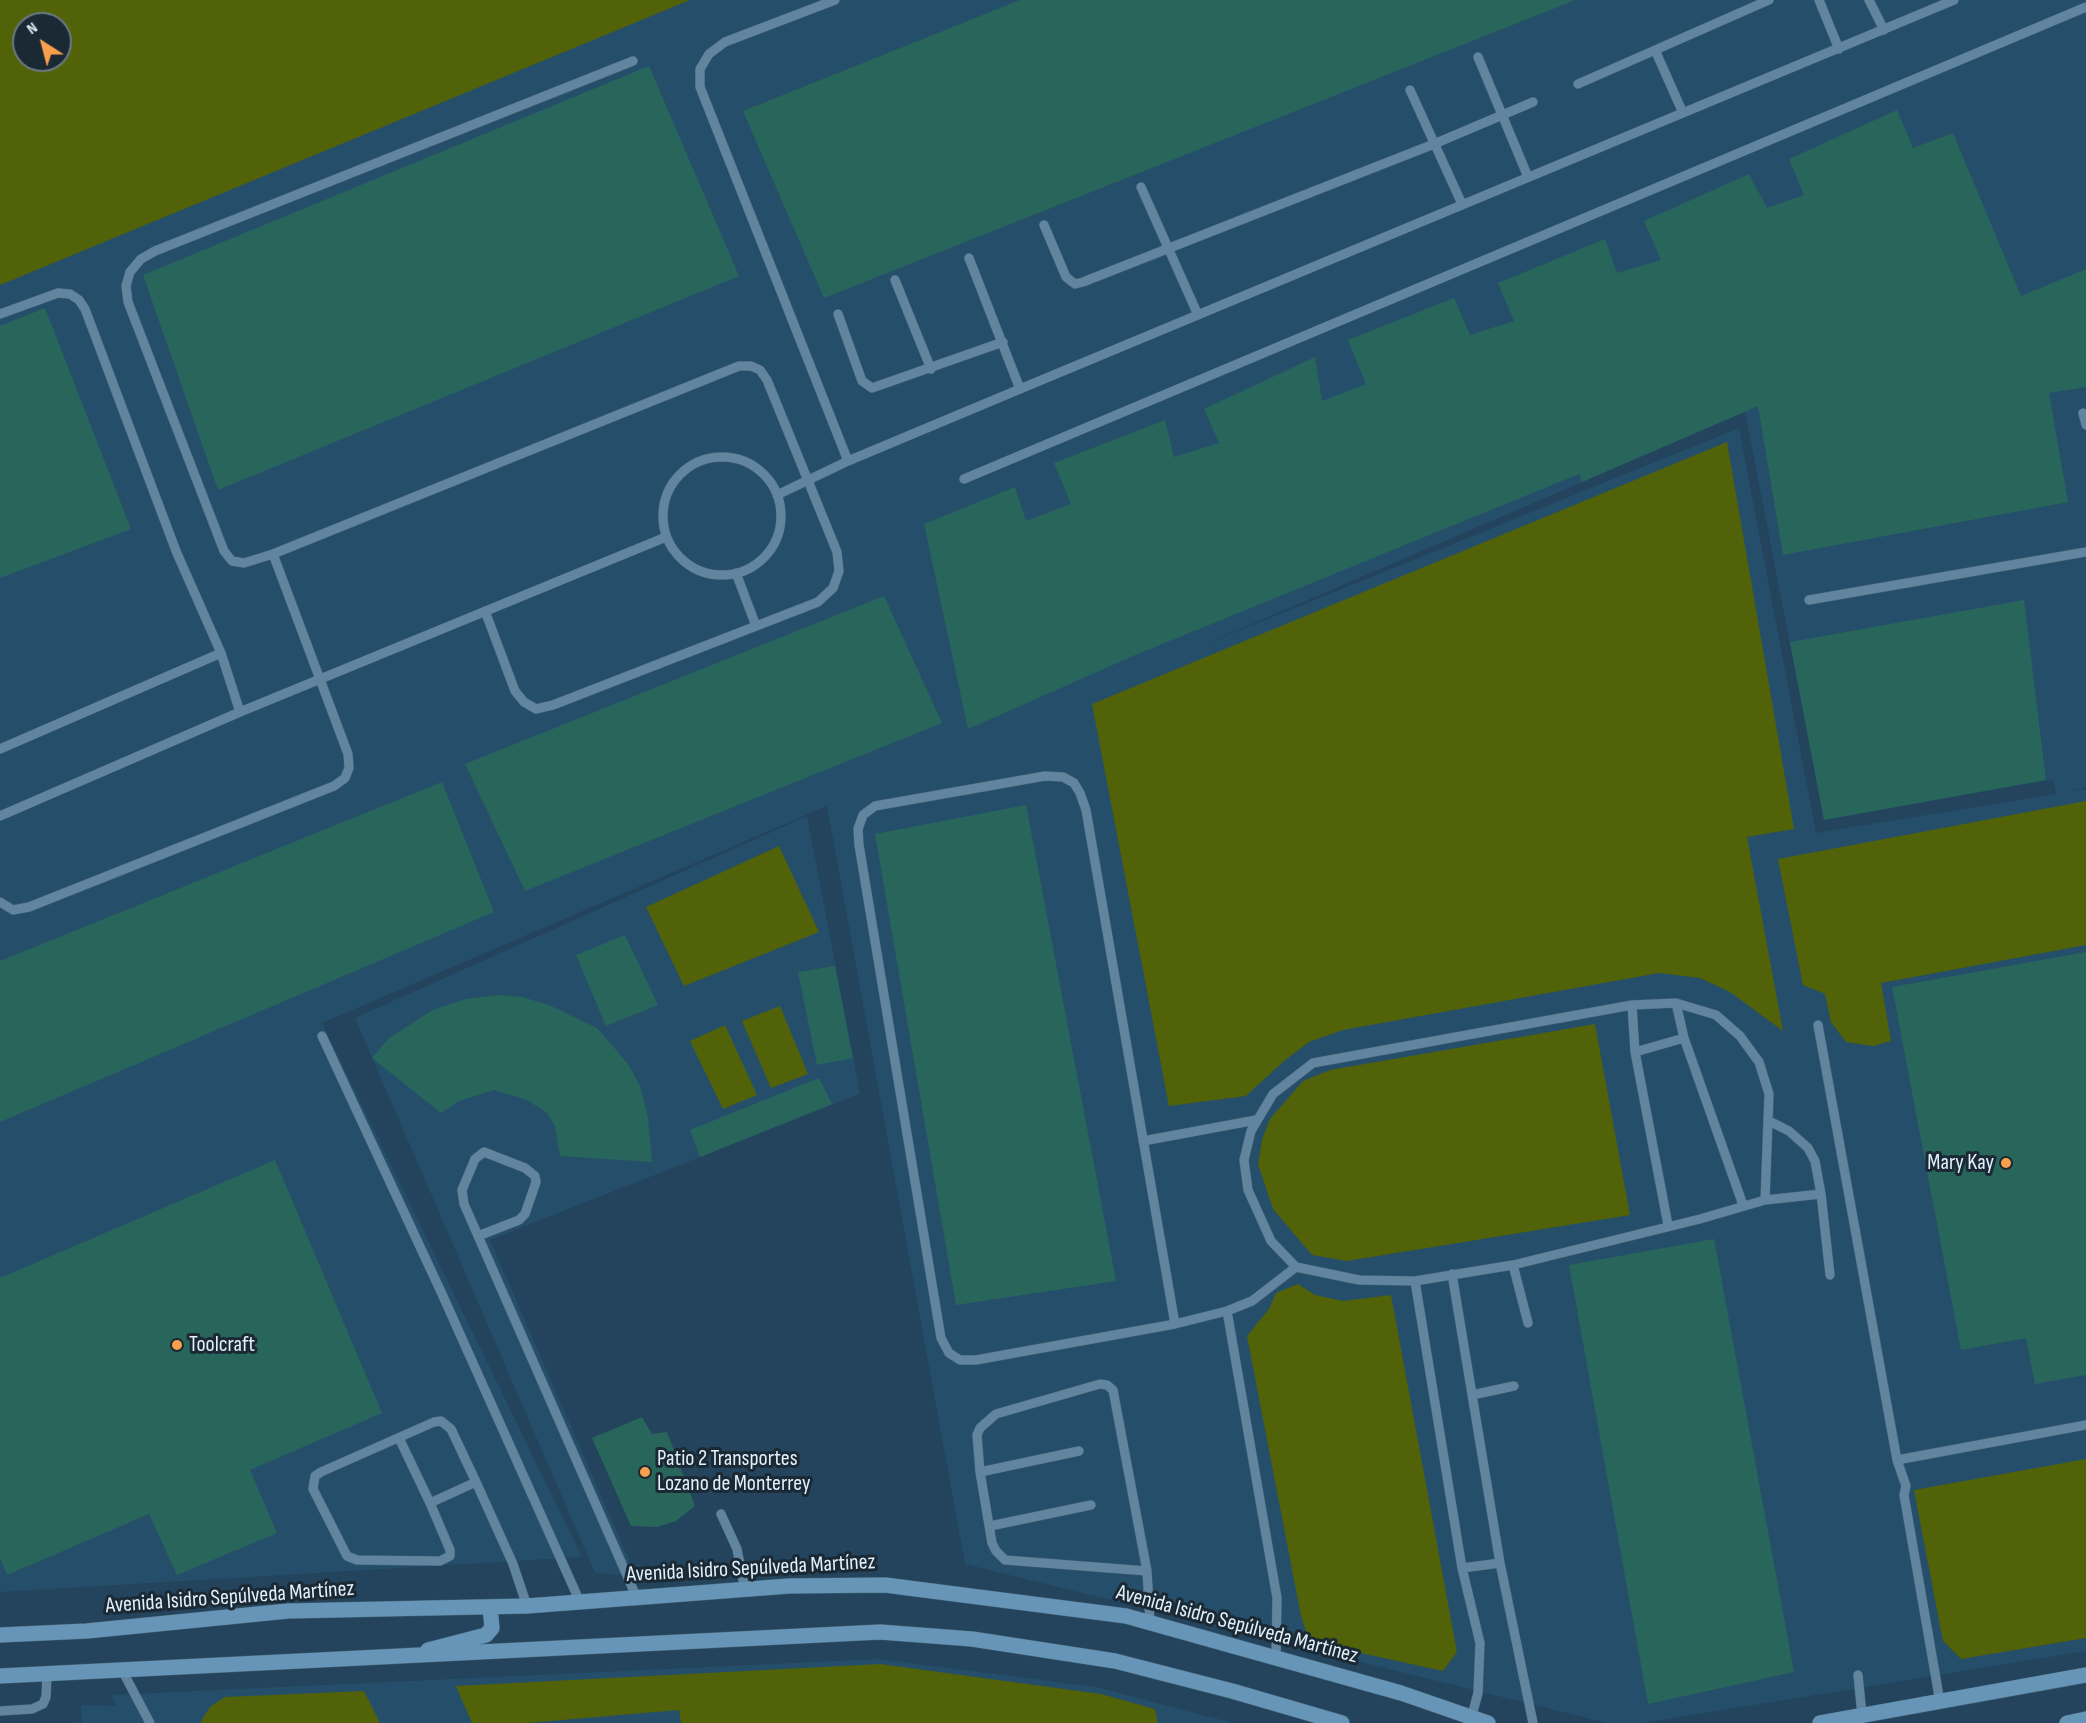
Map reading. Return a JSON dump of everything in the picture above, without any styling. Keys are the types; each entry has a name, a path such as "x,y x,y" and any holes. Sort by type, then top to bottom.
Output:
{"main road":[{"name":"Avenida Isidro Sepúlveda Martínez","path":"0,1635 87,1631 288,1611 527,1606 789,1586 885,1585 1126,1616 1401,1692 1471,1719 1488,1723"},
{"path":"408,1657 486,1635 492,1629 490,1607"},
{"path":"0,1676 880,1632 972,1639 1114,1661 1306,1718 1342,1723"},
{"path":"1820,1723 2086,1675"},
{"path":"2067,1723 2086,1719"}],"lane":[{"path":"835,0 725,42 709,54 700,69 700,87 848,462"},
{"path":"1578,84 1769,0"},
{"path":"1819,0 1839,49"},
{"path":"1869,0 1884,30"},
{"path":"777,495 848,462 1020,389 1954,0"},
{"path":"964,479 2086,7"},
{"path":"1655,50 1683,114"},
{"path":"1478,57 1528,177"},
{"path":"485,611 515,691 524,702 536,709 553,705 818,602 833,588 839,571 837,552 806,482 767,380 760,370 751,366 739,366 273,554 244,563 232,561 224,551 128,302 126,286 130,272 141,259 155,251 633,61"},
{"path":"1410,90 1462,204"},
{"path":"1044,225 1066,277 1075,284 1434,144 1533,102"},
{"path":"1141,187 1198,315"},
{"path":"969,258 1020,389"},
{"path":"895,279 931,369"},
{"path":"0,314 58,293 70,294 79,300 85,309 176,551 221,653 240,712"},
{"path":"838,314 866,386 879,387 1003,342"},
{"path":"2083,413 2086,425"},
{"path":"731,457 751,464 766,477 777,495 781,514 778,534 769,552 754,565 736,573 715,575 694,568 677,556 666,537 662,518 665,497 675,479 691,465 710,458 731,457"},
{"path":"0,816 240,712 666,537"},
{"path":"1809,600 2086,552"},
{"path":"0,902 14,910 29,907 334,786 345,778 350,768 348,754 273,554"},
{"path":"736,573 756,626"},
{"path":"0,749 221,653"},
{"path":"1175,1324 1086,810 1074,783 1063,777 1045,776 875,806 863,815 858,829 859,845 941,1338 949,1353 960,1360 976,1360 1175,1324 1227,1311 1252,1301 1296,1267"},
{"path":"1676,1003 1684,1038 1743,1204"},
{"path":"1765,1200 1769,1094 1759,1062 1740,1036 1716,1015 1676,1003 1632,1005 1312,1063 1273,1094 1256,1120 1244,1160 1248,1190 1271,1241 1296,1267 1359,1280 1415,1281 1513,1264 1700,1219 1743,1204 1821,1194"},
{"path":"1632,1005 1635,1052 1668,1225"},
{"path":"1818,1025 1897,1460 1906,1485 1904,1495 1940,1702"},
{"path":"322,1036 447,1305 580,1602"},
{"path":"1635,1052 1684,1038"},
{"path":"1143,1141 1256,1120"},
{"path":"1769,1121 1789,1131 1808,1148 1815,1161 1830,1275"},
{"path":"478,1236 519,1220 525,1214 536,1182 535,1176 525,1167 484,1152 475,1159 462,1190 464,1204 478,1236 636,1596"},
{"path":"1513,1264 1527,1323"},
{"path":"1452,1274 1500,1563 1533,1723"},
{"path":"1415,1281 1462,1568 1480,1643 1478,1693 1471,1719"},
{"path":"1227,1311 1277,1598 1276,1657"},
{"path":"1147,1571 1005,1560 996,1551 980,1472 977,1435 987,1420 996,1414 1100,1384 1107,1385 1113,1390 1147,1571 1150,1622"},
{"path":"1472,1395 1514,1386"},
{"path":"399,1438 450,1550 446,1560 357,1560 347,1556 343,1551 313,1489 315,1476 434,1422 446,1422 513,1564 527,1606"},
{"path":"1897,1460 2086,1425"},
{"path":"980,1472 1079,1450"},
{"path":"430,1503 476,1482"},
{"path":"990,1526 1091,1505"},
{"path":"721,1514 737,1549 745,1590"},
{"path":"1462,1568 1500,1563"},
{"path":"122,1670 150,1723"},
{"path":"0,1711 32,1709 43,1704 46,1697 46,1674"},
{"path":"1858,1675 1862,1715"}],"shaded area":[{"path":"0,0 2086,0 2086,787 2071,791 2086,789 2086,1651 1643,1723 1607,1723 965,1564 827,806 322,1023 582,1557 0,1592","holes":["1745,412 1824,820 2053,779 2056,794 1816,833 1739,428 1201,646"]},
{"path":"807,816 860,1094 490,1240 636,1576 595,1573 355,1018"},
{"path":"879,1659 1096,1687 1233,1723 64,1723 82,1722 81,1705 116,1706 111,1695"}],"green space":[{"path":"0,0 690,0 0,285"},
{"path":"1727,442 1794,829 1747,837 1783,1031 1730,992 1700,978 1659,973 1343,1030 1309,1042 1284,1061 1246,1096 1169,1106 1092,704"},
{"path":"2086,801 2086,945 1881,983 1891,1041 1873,1046 1846,1042 1831,1022 1825,994 1803,985 1778,859"},
{"path":"779,846 819,932 684,986 646,907"},
{"path":"780,1006 808,1074 771,1088 742,1021"},
{"path":"1595,1024 1630,1215 1347,1261 1312,1255 1273,1209 1258,1164 1262,1140 1270,1119 1303,1081 1330,1070"},
{"path":"725,1025 757,1095 723,1109 690,1041"},
{"path":"1298,1284 1315,1295 1343,1301 1391,1295 1457,1652 1443,1671 1324,1645 1308,1637 1301,1616 1247,1336 1269,1309 1276,1293"},
{"path":"2086,1459 2086,1638 1961,1659 1943,1641 1914,1490"},
{"path":"880,1664 1101,1694 1155,1709 1158,1723 681,1723 679,1710 527,1723 472,1723 456,1686"},
{"path":"364,1691 380,1723 200,1723 210,1707 225,1697"}],"building":[{"path":"1020,0 1573,1 824,298 743,111"},
{"path":"649,66 739,276 218,490 143,275"},
{"path":"1897,110 1913,148 1953,133 2021,296 2086,269 2086,387 2049,393 2068,502 1783,555 1758,406 1582,482 1579,474 1133,656 968,729 924,524 1015,487 1026,521 1071,504 1054,463 1165,420 1174,457 1219,443 1204,409 1315,357 1322,401 1366,384 1348,340 1454,298 1470,335 1514,321 1498,283 1605,239 1617,273 1661,260 1644,221 1749,174 1767,208 1804,195 1789,159"},
{"path":"45,308 131,529 0,578 0,326"},
{"path":"884,596 942,723 525,891 465,764"},
{"path":"2024,600 2046,780 1824,820 1790,642"},
{"path":"442,782 494,912 0,1122 0,961"},
{"path":"1026,805 1116,1281 956,1305 875,834"},
{"path":"625,935 658,1005 606,1026 576,955"},
{"name":"Mary Kay","path":"2086,952 2086,1375 2035,1384 2026,1338 1961,1350 1892,987"},
{"path":"835,966 853,1058 817,1065 798,972"},
{"path":"500,995 522,997 549,1005 597,1028 628,1064 640,1086 648,1117 652,1162 560,1156 555,1126 546,1112 527,1100 494,1090 459,1101 441,1113 372,1058 389,1038 433,1010 465,999"},
{"path":"819,1078 832,1104 700,1157 690,1130"},
{"name":"Toolcraft","path":"275,1160 382,1413 250,1470 277,1533 177,1575 149,1514 7,1575 0,1558 0,1278"},
{"path":"1714,1239 1794,1672 1648,1704 1569,1265"},
{"name":"Patio 2 Transportes Lozano de Monterrey","path":"642,1417 652,1434 667,1432 695,1506 676,1521 657,1527 631,1526 592,1438"}],"place":[{"name":"Mary Kay","path":"2006,1163"},
{"name":"Toolcraft","path":"177,1345"},
{"name":"Patio 2 Transportes Lozano de Monterrey","path":"645,1472"}]}
